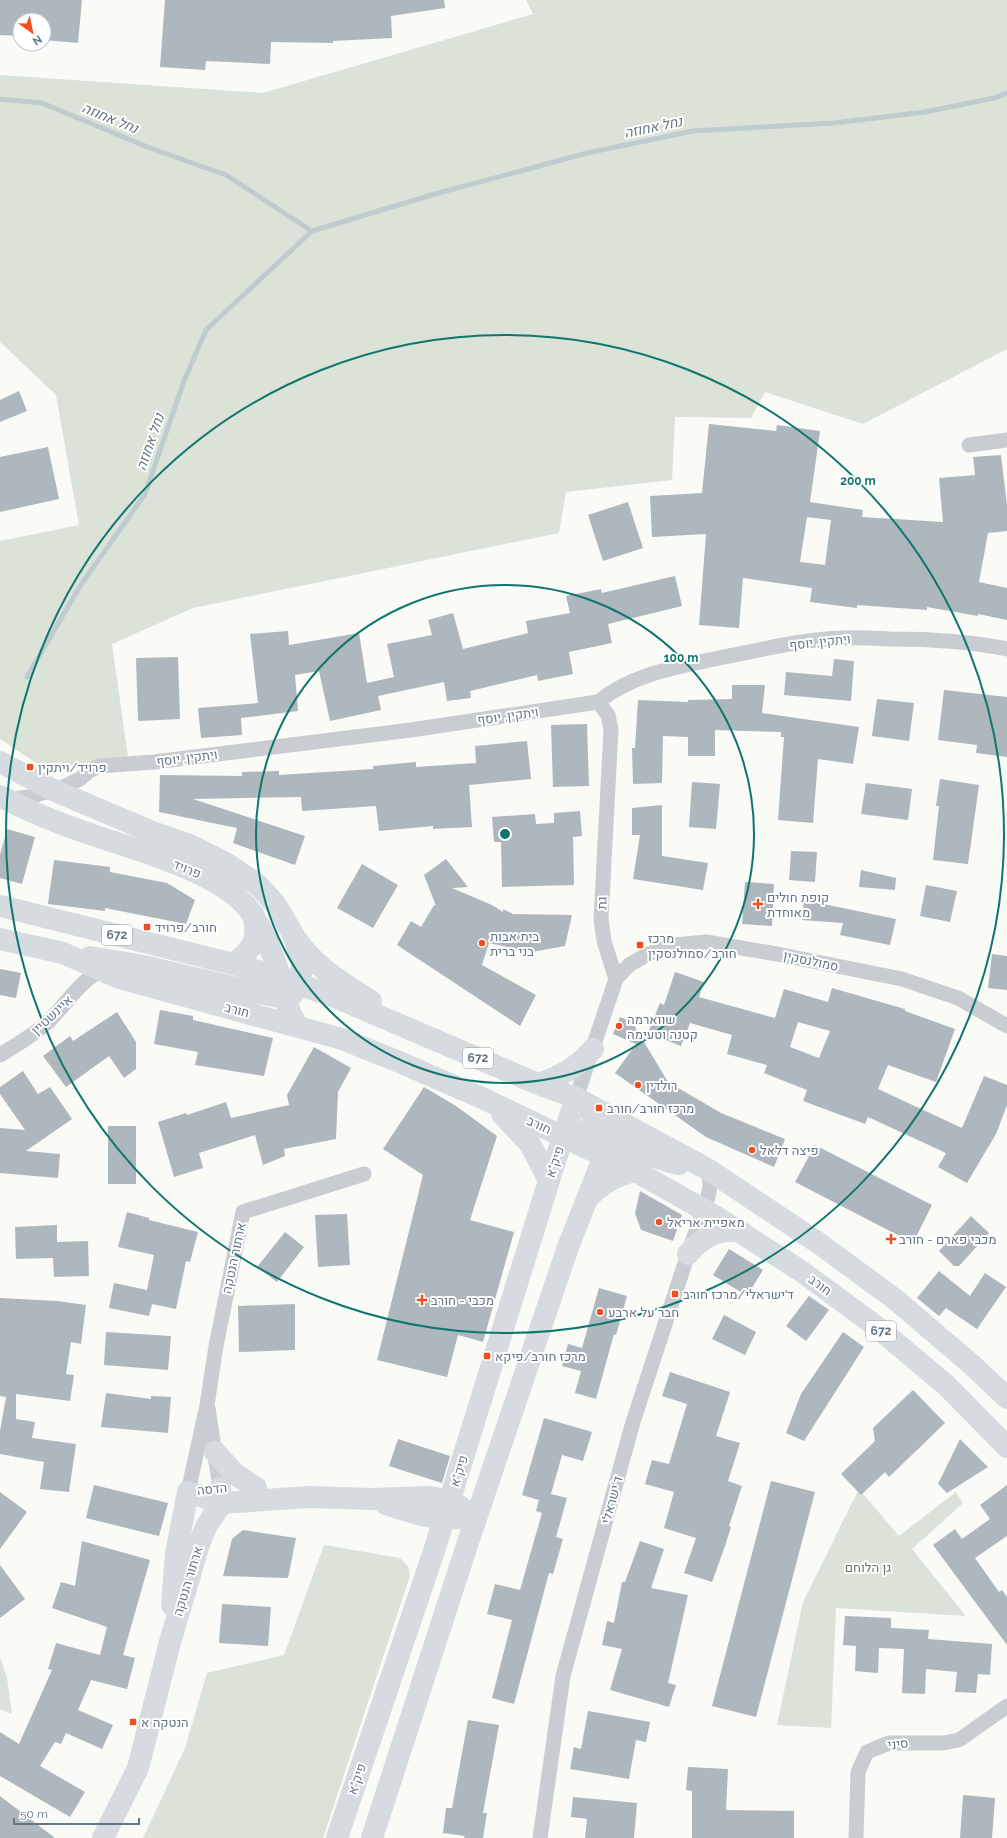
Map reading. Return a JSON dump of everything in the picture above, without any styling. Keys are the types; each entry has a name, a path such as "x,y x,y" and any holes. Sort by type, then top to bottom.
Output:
{"main road":[{"name":"פרויד","path":"0,762 53,790 152,832 192,846 224,862 258,884 276,904 294,936 302,963 292,991 288,1010 297,1025"},
{"name":"פרויד","path":"4,798 88,833 205,875 242,902 253,914 267,941 280,977 292,991"},
{"name":"672","path":"0,906 280,977"},
{"path":"233,964 248,952 253,942 256,933 253,914"},
{"path":"294,936 307,954 324,970 419,1032"},
{"name":"חורב","path":"0,939 63,953 101,971 134,982 297,1025 356,1044 482,1098 636,1171 742,1232 801,1271 876,1327 947,1386 1007,1447"},
{"path":"63,953 292,991"},
{"name":"672","path":"292,991 419,1032 538,1084 576,1098 709,1170 820,1244 896,1300 971,1364 1007,1398"},
{"path":"538,1084 565,1073 585,1059 593,1049"},
{"path":"482,1098 502,1114 523,1135 537,1154 549,1180"},
{"path":"372,1838 477,1517 566,1254 604,1156 603,1133 596,1118 576,1098"},
{"name":"פיק\"א","path":"337,1838 434,1551 549,1180 576,1098"},
{"path":"564,1137 580,1132 603,1133 648,1155 667,1161 709,1170"},
{"path":"587,1199 604,1184 617,1177 636,1171"},
{"path":"688,1254 695,1246 709,1236 726,1231 742,1232"},
{"path":"215,1452 235,1474 256,1488"},
{"name":"הדסה","path":"221,1496 256,1488 309,1497"},
{"name":"הדסה","path":"188,1492 221,1496 372,1499 427,1497 447,1510"},
{"name":"ארתור הנטקה","path":"170,1642 176,1553 188,1492"},
{"name":"ארתור הנטקה","path":"103,1838 138,1768 170,1642 200,1542 221,1496"},
{"name":"הדסה","path":"372,1499 403,1510 447,1510 477,1517"},
{"path":"403,1510 426,1532 434,1551"}],"street":[{"path":"969,445 1007,440"},
{"name":"ויתקין, יוסף","path":"4,798 53,790 80,779 89,771 99,766 154,762 403,731 598,702 613,690 632,681 678,666 777,647 841,638 938,640 982,644 1007,649"},
{"name":"גת","path":"598,702 608,715 611,730 601,919 604,941 616,979"},
{"name":"סמולנסקין","path":"616,979 629,965 648,954 675,945 706,942 777,954 902,979 958,998 1007,1026"},
{"name":"איינשטיין","path":"0,1055 47,1023 64,1007 83,982 101,971"},
{"path":"576,1098 616,979"},
{"name":"ד'ישראלי","path":"540,1838 563,1676 633,1422 704,1209 710,1186 709,1170"},
{"name":"ארתור הנטקה","path":"188,1492 207,1405 216,1346 243,1212 364,1174"},
{"name":"ארתור הנטקה","path":"207,1405 221,1496"},
{"name":"סיני","path":"856,1838 858,1772 867,1752 889,1743 943,1743 959,1740 1007,1706"}],"green space":[{"path":"526,0 1007,0 1007,349 863,424 765,392 751,418 675,417 672,480 566,492 559,533 193,608 112,644 128,757 45,769 0,739 0,541 79,525 56,395 0,342 0,75 263,93 533,14"},
{"name":"גן הלוחם","path":"859,1489 899,1536 956,1492 963,1503 912,1549 966,1616 836,1608 831,1728 777,1725 803,1602"},
{"path":"324,1545 400,1558 408,1566 410,1576 323,1838 143,1838 185,1748 207,1673 284,1655"},
{"path":"0,1657 7,1678 12,1714 0,1709"}],"building":[{"path":"0,0 82,0 78,43 52,41 52,12 12,12 12,36 0,35"},
{"path":"165,0 444,0 445,8 391,16 392,38 333,41 333,43 271,42 270,64 206,61 205,70 160,67"},
{"path":"19,391 27,411 0,422 0,400"},
{"path":"709,424 776,431 777,425 820,431 810,502 863,510 862,517 943,522 939,478 975,475 973,457 1001,455 1007,505 1007,531 988,533 979,582 1007,588 1007,620 978,614 978,616 927,607 927,610 857,605 857,608 810,602 812,588 743,578 739,628 699,625 706,534 652,537 650,496 702,493","holes":["807,517 831,520 825,565 800,562"]},
{"path":"48,447 59,499 0,512 0,457"},
{"path":"628,502 643,548 603,561 588,515"},
{"path":"675,576 682,606 608,624 612,643 569,652 573,674 538,681 537,675 470,691 471,698 447,701 444,682 378,696 381,710 330,721 319,671 295,675 298,711 241,718 242,735 201,738 198,708 258,703 250,634 288,631 289,645 359,633 367,683 394,677 387,644 432,635 428,620 453,613 463,649 528,633 526,621 570,613 566,596 601,589 602,593"},
{"path":"178,657 180,719 138,721 136,658"},
{"path":"834,659 854,661 851,701 784,695 786,672 832,676"},
{"path":"732,685 765,685 762,713 859,727 853,764 818,759 813,823 778,820 784,737 781,737 781,732 715,730 715,756 688,756 688,737 663,736 662,783 633,784 632,748 635,748 638,700 688,702 688,700 732,699"},
{"path":"944,690 1007,697 1007,757 976,753 977,745 938,740"},
{"path":"877,699 914,703 909,741 872,736"},
{"path":"587,724 589,786 553,787 551,725"},
{"path":"527,741 531,779 469,785 472,827 433,829 433,826 379,831 376,806 302,811 301,797 193,799 305,836 295,865 233,843 237,828 159,812 160,775 242,776 242,772 279,771 279,775 373,769 373,766 416,762 416,767 476,763 475,746"},
{"path":"940,779 979,785 968,864 933,860 939,806 936,806"},
{"path":"692,782 720,784 716,829 689,827"},
{"path":"866,783 912,789 908,820 861,814"},
{"path":"662,805 662,856 708,863 703,890 633,879 640,835 632,835 632,808"},
{"path":"580,811 582,836 573,837 574,885 502,887 501,842 494,842 492,817 535,814 536,824 554,823 554,813"},
{"path":"7,829 35,837 22,884 0,878 0,855"},
{"path":"791,851 817,852 815,882 789,880"},
{"name":"בית אבות בני ברית","path":"446,859 468,887 452,888 492,905 503,912 503,909 513,914 572,915 565,946 532,952 489,943 482,965 536,995 520,1026 397,945 411,921 421,927 434,905 436,906 424,875"},
{"path":"54,860 110,867 110,872 167,883 195,900 186,924 105,908 105,911 48,904"},
{"path":"362,864 398,885 373,928 337,908"},
{"path":"861,870 896,878 895,890 859,887"},
{"name":"קופת חולים מאוחדת","path":"745,882 774,884 772,926 742,924"},
{"path":"926,885 957,891 950,922 920,916"},
{"path":"804,900 896,919 890,945 840,935 843,923 802,920"},
{"path":"992,954 1007,956 1007,990 988,988"},
{"path":"0,969 21,973 16,998 0,995"},
{"path":"675,972 704,982 699,997 775,1018 784,989 828,1002 832,988 905,1009 905,1011 955,1029 936,1082 888,1065 878,1089 962,1128 984,1076 1007,1085 1007,1105 996,1134 967,1183 938,1167 946,1153 868,1117 865,1124 803,1101 807,1090 764,1073 767,1065 727,1054 732,1035 690,1023 681,1046 648,1033 660,1003 664,1005","holes":["798,1022 830,1031 819,1058 790,1047"]},
{"path":"160,1010 193,1016 193,1020 273,1038 264,1076 195,1065 198,1052 154,1044"},
{"path":"117,1012 136,1042 136,1069 124,1078 109,1056 66,1087 43,1056 70,1036 73,1041"},
{"path":"620,1017 632,1022 668,1082 721,1113 785,1139 774,1167 706,1137 615,1073 636,1044 613,1034"},
{"path":"314,1047 351,1068 338,1092 336,1139 284,1149 285,1156 263,1165 255,1135 199,1153 203,1168 174,1177 158,1122 186,1113 187,1115 226,1102 231,1118 289,1105 287,1095"},
{"path":"23,1071 38,1094 50,1087 72,1119 26,1151 60,1154 58,1178 0,1173 0,1128 25,1130 0,1094 0,1087"},
{"path":"424,1087 456,1106 497,1136 470,1220 514,1232 483,1342 458,1335 447,1377 377,1360 423,1175 383,1149"},
{"path":"108,1126 136,1126 136,1184 108,1184"},
{"path":"815,1145 932,1205 913,1243 795,1182"},
{"name":"מאפיית אריאל","path":"640,1191 682,1215 673,1241 641,1230 635,1213"},
{"path":"127,1212 149,1218 149,1220 198,1232 190,1262 186,1261 176,1309 152,1304 149,1316 109,1308 114,1283 147,1290 154,1255 118,1247"},
{"path":"347,1214 350,1265 318,1267 315,1215"},
{"path":"971,1216 989,1233 959,1266 954,1266 939,1251"},
{"path":"57,1225 57,1242 88,1241 89,1276 54,1277 53,1258 16,1259 15,1227"},
{"path":"285,1232 304,1247 277,1282 257,1267"},
{"path":"729,1249 763,1270 747,1296 713,1275"},
{"path":"939,1271 970,1296 985,1273 1006,1287 977,1329 946,1308 939,1316 917,1298"},
{"path":"599,1288 627,1296 616,1335 614,1334 596,1399 575,1393 581,1371 562,1366 568,1344 582,1348"},
{"path":"809,1296 829,1310 806,1341 786,1326"},
{"path":"0,1298 57,1301 86,1305 81,1344 71,1342 66,1374 74,1375 70,1401 16,1394 16,1419 35,1422 32,1438 76,1444 69,1492 40,1489 44,1462 0,1454 0,1431 6,1397 0,1396"},
{"path":"295,1304 295,1350 239,1352 238,1306"},
{"path":"724,1315 756,1332 745,1355 712,1339"},
{"path":"106,1332 171,1336 168,1370 104,1365"},
{"path":"843,1332 864,1347 804,1441 786,1433 801,1394"},
{"path":"670,1372 730,1392 716,1436 740,1443 728,1481 742,1486 729,1526 731,1527 712,1582 684,1573 696,1538 664,1528 674,1492 645,1484 652,1460 669,1464 687,1404 662,1396"},
{"path":"913,1390 945,1423 889,1477 885,1472 861,1495 841,1474 875,1441 873,1428"},
{"path":"106,1393 151,1399 151,1396 171,1397 168,1433 101,1427"},
{"path":"544,1418 592,1432 583,1461 562,1455 551,1494 567,1498 556,1537 563,1539 553,1574 549,1573 514,1704 492,1698 512,1620 487,1614 495,1584 520,1590 542,1513 536,1511 539,1500 522,1495"},
{"path":"398,1439 450,1456 442,1483 389,1466"},
{"path":"960,1439 988,1467 947,1493 938,1484"},
{"path":"771,1481 815,1492 756,1717 712,1706"},
{"path":"94,1485 168,1503 159,1536 86,1518"},
{"path":"1007,1485 1007,1536 975,1558 999,1592 1002,1590 1007,1597 1007,1645 933,1545 955,1529 962,1539 990,1519 980,1505"},
{"path":"0,1492 27,1512 0,1549"},
{"path":"243,1530 296,1538 288,1578 223,1576 232,1539"},
{"path":"82,1541 150,1560 123,1655 135,1658 127,1689 91,1680 78,1710 113,1725 102,1749 66,1733 61,1744 55,1742 40,1766 85,1792 70,1817 0,1776 0,1732 19,1744 52,1670 48,1669 56,1643 100,1655 107,1627 52,1608 61,1582 75,1586"},
{"path":"640,1541 664,1549 651,1588 688,1595 668,1683 676,1685 669,1707 610,1690 622,1649 602,1645 607,1621 614,1623 622,1582 625,1582"},
{"path":"0,1565 25,1599 0,1618"},
{"path":"222,1604 271,1607 268,1646 219,1643"},
{"path":"845,1616 891,1618 891,1628 929,1630 928,1639 992,1644 990,1675 978,1674 976,1693 955,1692 957,1672 926,1669 925,1694 902,1693 904,1649 879,1648 878,1673 855,1671 856,1646 843,1645"},
{"path":"588,1711 650,1722 646,1742 636,1740 629,1779 570,1769 574,1747 581,1749"},
{"path":"468,1720 499,1725 483,1813 487,1813 483,1838 464,1838 465,1836 443,1833 446,1808 452,1808"},
{"path":"688,1767 728,1769 726,1810 794,1811 794,1838 692,1838 692,1791 686,1790"},
{"path":"963,1795 995,1798 992,1838 960,1838"},
{"path":"0,1796 55,1838 0,1838"},
{"path":"573,1797 637,1803 634,1838 585,1838 587,1819 571,1817"}],"waterway":[{"name":"נחל אחוזה","path":"27,677 80,586 145,494 184,381 206,330 312,231 435,194 587,153 693,131 834,123 925,112 994,98 1007,93"},
{"name":"נחל אחוזה","path":"0,99 42,103 150,148 226,175 312,231"}],"place":[{"name":"פרויד/ויתקין","path":"30,767"},
{"name":"קופת חולים מאוחדת","path":"758,904"},
{"name":"חורב/פרויד","path":"147,927"},
{"name":"בית אבות בני ברית","path":"482,943"},
{"name":"מרכז חורב/סמולנסקין","path":"640,945"},
{"name":"שווארמה קטנה וטעימה","path":"619,1026"},
{"name":"רולדין","path":"638,1085"},
{"name":"מרכז חורב/חורב","path":"599,1108"},
{"name":"פיצה דלאל","path":"752,1150"},
{"name":"מאפיית אריאל","path":"659,1222"},
{"name":"מכבי פארם - חורב","path":"891,1239"},
{"name":"ד׳ישראלי/מרכז חורב","path":"675,1294"},
{"name":"מכבי - חורב","path":"422,1300"},
{"name":"חבר על ארבע","path":"600,1312"},
{"name":"מרכז חורב/פיקא","path":"487,1356"},
{"name":"הנטקה א","path":"133,1722"}]}
